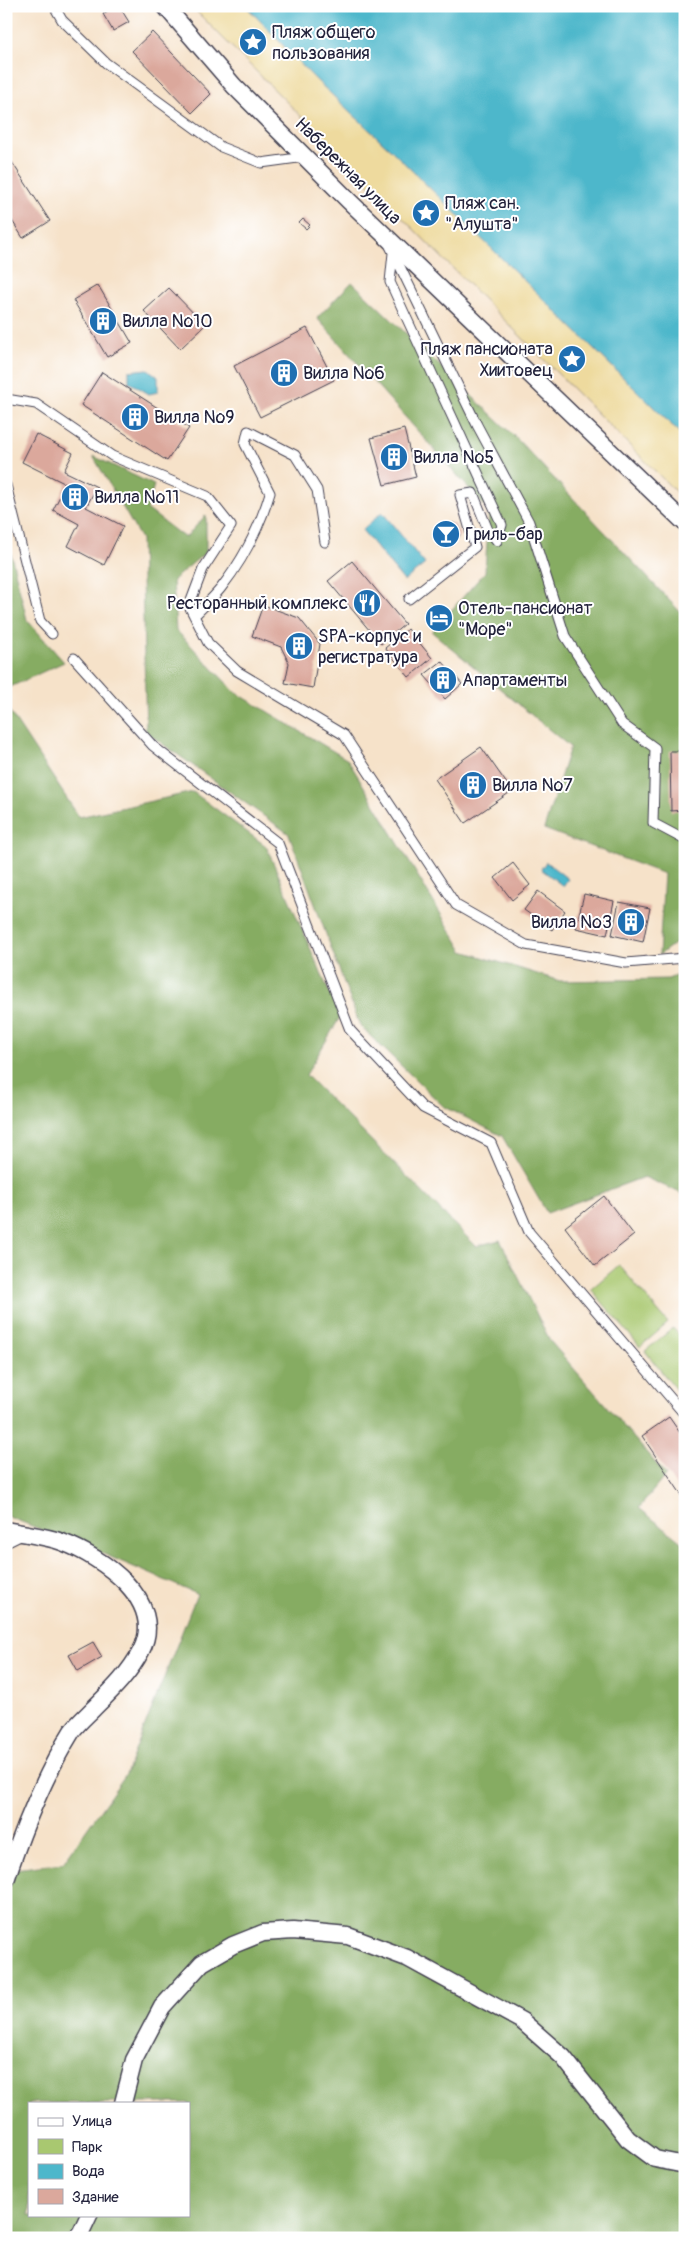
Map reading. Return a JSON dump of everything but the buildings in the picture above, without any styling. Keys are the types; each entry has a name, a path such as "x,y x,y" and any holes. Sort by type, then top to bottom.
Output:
{"street":[{"name":"Набережная улица","path":"165,6 234,86 305,157 685,523"},
{"path":"6,1530 61,1542 95,1558 124,1581 142,1604 149,1626 142,1650 125,1676 74,1729 47,1774 24,1828 6,1880"},
{"path":"123,2102 134,2060 162,2007 202,1963 233,1945 263,1933 294,1931 348,1936 407,1958 522,2022 563,2057 628,2139 655,2159 685,2165"},
{"path":"78,2235 88,2216"}],"lane":[{"path":"54,6 62,20 106,63 221,148 261,163 305,157"},
{"path":"386,237 477,425 529,522 564,636 622,724 655,748 653,823 685,840"},
{"path":"393,252 390,282 502,525 497,540 488,530 473,493 460,496 475,547 409,599"},
{"path":"6,399 36,404 112,456 207,496 231,526 203,569 189,606 208,643 237,671 344,735 456,905 526,945 626,964 685,958"},
{"path":"194,616 221,588 245,551 266,508 270,493 246,444 248,431 295,455 318,490 325,542"},
{"path":"6,484 40,621 52,634"},
{"path":"74,658 153,746 278,843 350,1030 423,1108 491,1143 529,1232 685,1415"},
{"path":"6,1543 24,1534"}],"green space":[{"path":"352,282 515,437 685,617 685,936 659,955 664,874 544,829 570,747 432,632 485,572 489,511 317,318"},
{"path":"93,456 154,485 147,509 185,538 206,515 206,552 173,580 176,630 235,692 348,760 463,951 560,981 668,979 685,972 685,1195 644,1177 547,1213 502,1136 443,1106 360,1026 289,834 146,732 141,539"},
{"path":"6,534 27,620 64,662 6,689"},
{"path":"6,706 79,817 193,792 266,846 340,1017 306,1075 476,1246 500,1240 550,1341 666,1475 639,1508 685,1545 685,2238 6,2238 6,1870 63,1863 126,1774 197,1594 99,1552 6,1516"},
{"path":"619,1265 668,1323 640,1347 591,1289"},
{"path":"673,1328 685,1342 685,1401 645,1351"}],"sand":[{"path":"191,6 246,6 314,78 390,149 685,438 685,501"}],"water":[{"path":"246,6 685,6 685,438 390,149 314,78"},
{"path":"148,369 158,377 158,392 149,394 129,382 129,371"},
{"path":"382,512 425,564 404,581 362,530"},
{"path":"546,862 568,879 563,886 541,869"}],"place":[{"name":"Пляж общего пользования","path":"253,42"},
{"name":"Пляж сан. \"Алушта\"","path":"426,213"},
{"name":"Вилла №10","path":"103,321"},
{"name":"Пляж пансионата Хиитовец","path":"572,359"},
{"name":"Вилла №6","path":"284,373"},
{"name":"Вилла №9","path":"135,417"},
{"name":"Вилла №5","path":"394,457"},
{"name":"Вилла №11","path":"75,497"},
{"name":"Гриль-бар","path":"446,534"},
{"name":"Ресторанный комплекс","path":"367,603"},
{"name":"Отель-пансионат \"Море\"","path":"439,618"},
{"name":"SPA-корпус и регистратура","path":"299,646"},
{"name":"Апартаменты","path":"443,680"},
{"name":"Вилла №7","path":"473,785"},
{"name":"Вилла №3","path":"631,922"}]}
